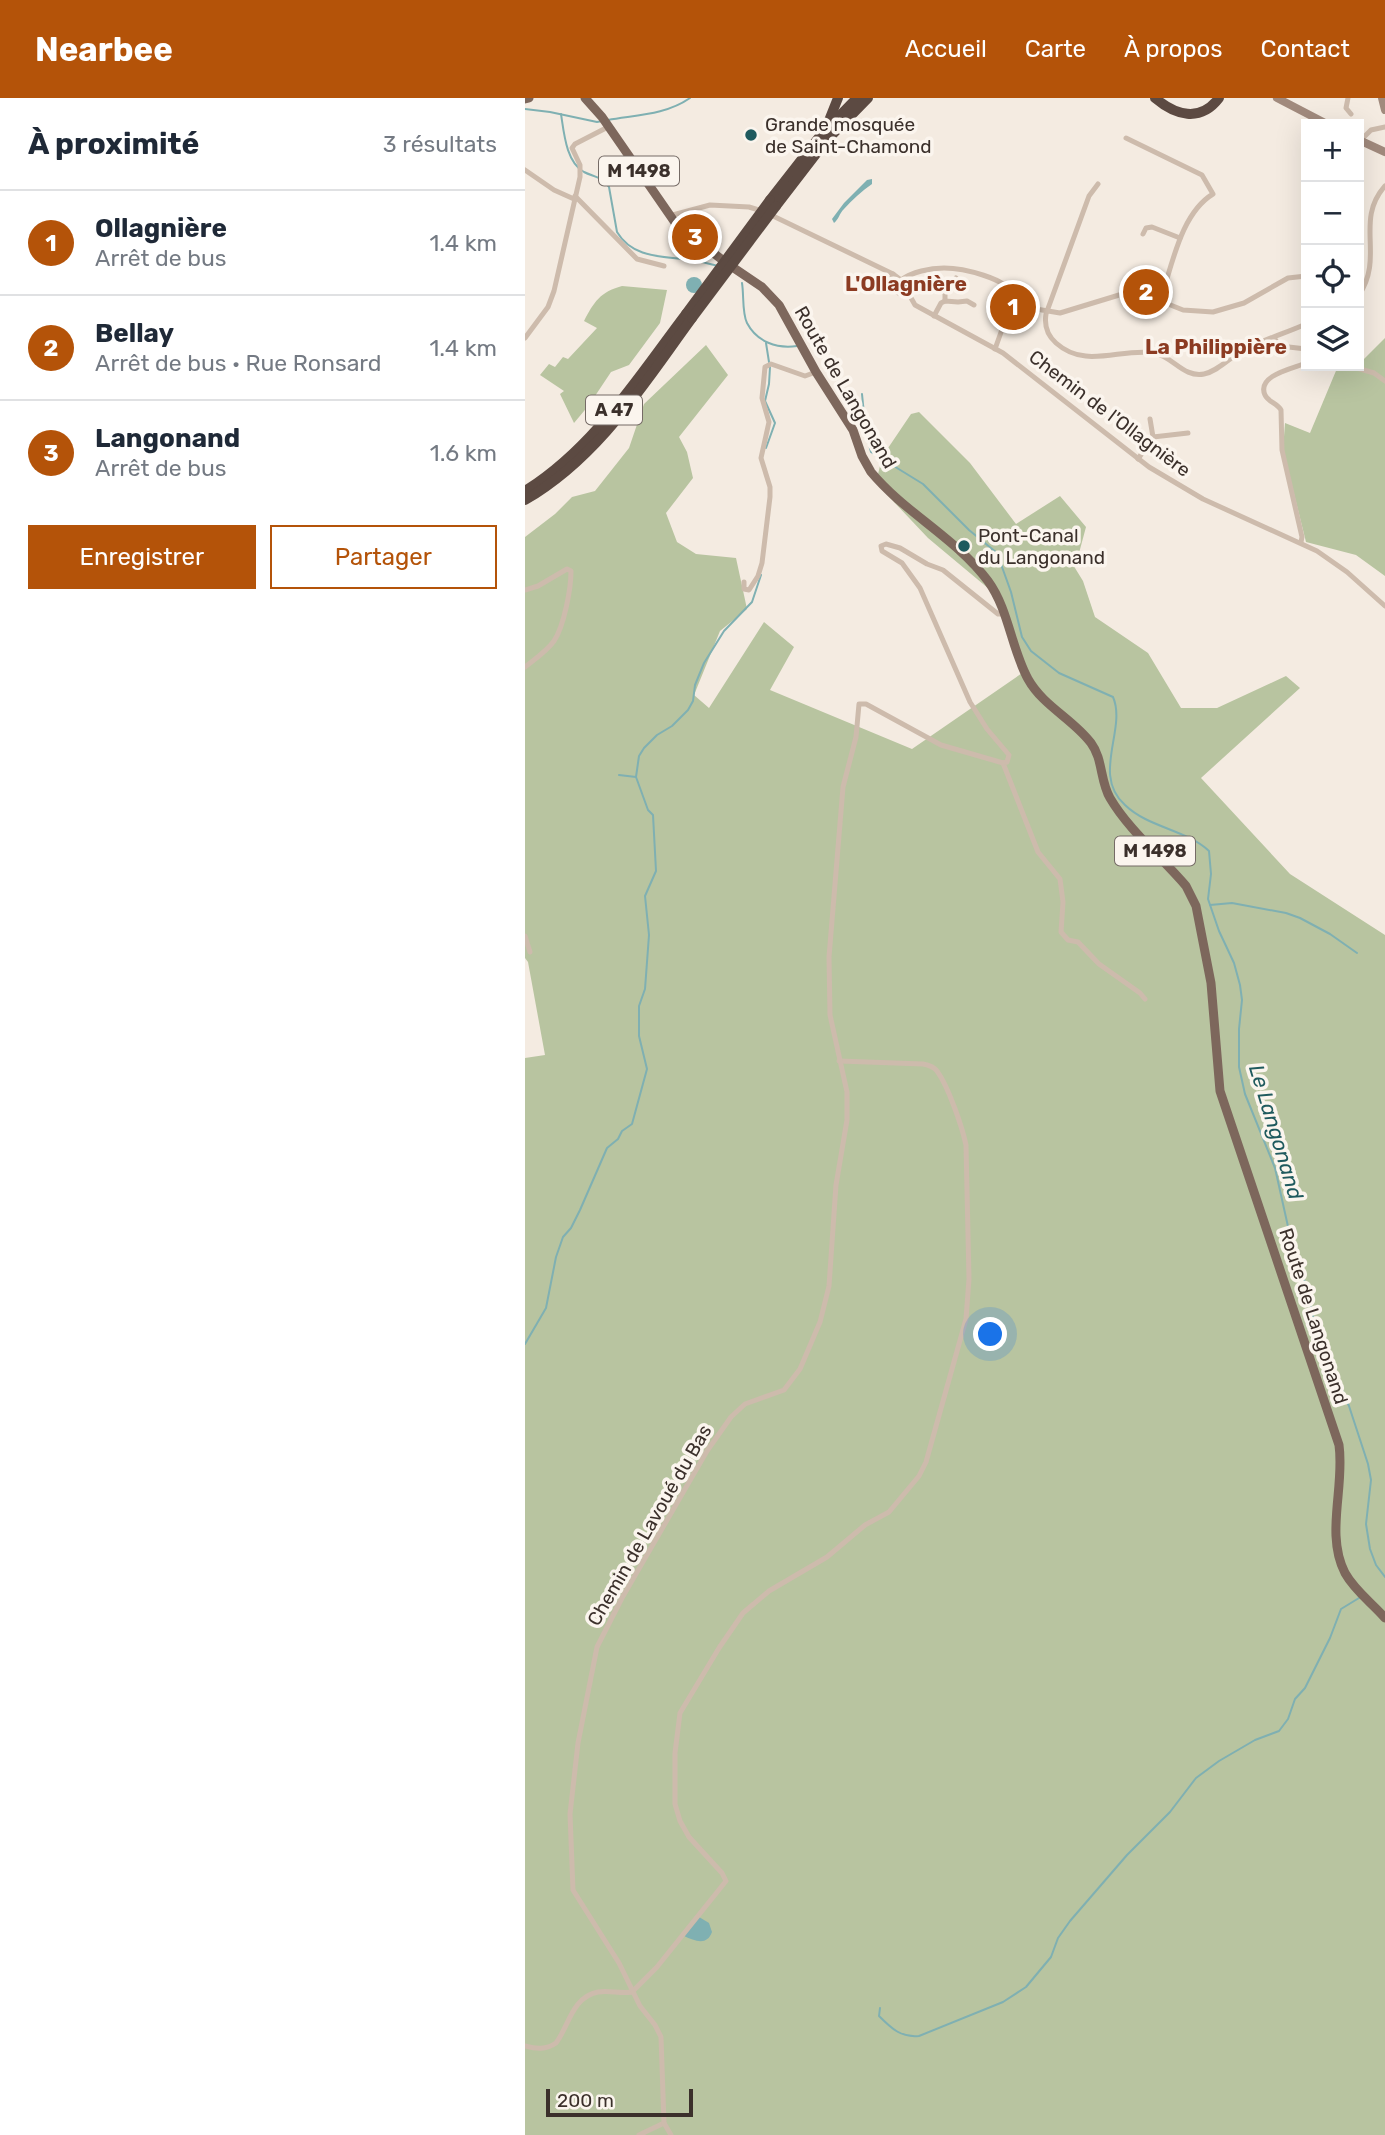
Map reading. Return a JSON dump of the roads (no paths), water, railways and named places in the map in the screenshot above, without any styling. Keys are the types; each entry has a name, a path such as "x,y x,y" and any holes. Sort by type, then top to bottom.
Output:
{"highway":[{"path":"820,136 838,98"},
{"name":"A 47","path":"525,500 563,474 605,434 820,136 857,98"},
{"name":"A 47","path":"773,203 867,98"},
{"path":"1154,98 1170,110 1189,115 1210,108 1219,98"},
{"name":"A 47","path":"525,491 557,468 601,426 689,316"}],"main road":[{"name":"Route de Langonand","path":"574,98 587,102 605,122 670,216 695,240 771,295 786,315 853,430 871,472 976,567 995,592 1023,668 1035,690 1094,747 1105,788 1117,809 1192,896 1211,983 1216,1066 1222,1099 1339,1446 1341,1469 1336,1525 1338,1552 1352,1584 1385,1618"}],"street":[{"path":"1277,98 1317,119"},
{"path":"1348,98 1346,108 1351,114"},
{"path":"1382,98 1385,110"},
{"path":"525,338 548,307 555,291 580,170 572,150 574,145 605,122"},
{"path":"1364,136 1370,131 1385,127"},
{"path":"1126,138 1202,175 1213,194 1185,226 1160,301"},
{"path":"1364,143 1385,152"},
{"path":"525,170 554,190 574,198 637,259 664,266"},
{"path":"1098,184 1089,196 1047,312 1045,326 1059,346 1073,354 1097,357 1152,353 1162,356 1189,373 1200,374 1210,372 1239,352 1301,326"},
{"path":"1364,283 1374,267 1372,212 1385,186"},
{"name":"Chemin de l'Ollagnière","path":"670,216 710,205 749,207 893,274 901,280 915,304 995,349 1138,459 1203,499 1301,542 1347,572 1385,606"},
{"path":"1143,234 1149,226 1180,238"},
{"path":"901,280 932,269 954,268 1000,282 1009,287 1014,296 1047,312 1075,310 1124,292 1143,294 1193,312 1223,311 1244,303 1288,278 1301,276"},
{"name":"Chemin de l'Ollagnière","path":"893,274 890,281 892,289 908,296"},
{"path":"946,301 945,293 956,278"},
{"path":"995,349 1014,296"},
{"path":"934,316 941,303 946,301 967,301 974,305"},
{"path":"1274,338 1280,346 1301,348"},
{"path":"744,582 744,589 749,590 761,570 770,497 770,487 761,457 769,422 762,398 765,366 771,364 805,376 817,372"},
{"path":"1301,365 1274,374 1264,388 1266,397 1281,410 1282,450 1301,542"},
{"path":"1364,370 1385,381"},
{"path":"1138,459 1153,437 1150,419"},
{"path":"1153,437 1188,433"},
{"path":"1005,614 998,614 943,570 900,548 886,544 881,546 882,551 902,563 920,587 970,702 987,729 1009,755 1007,762 1003,763 1038,852 1060,878 1063,936 1078,943 1098,964 1145,999"},
{"path":"525,590 538,586 567,569 571,570 571,583 558,634 545,650 525,667"},
{"name":"Chemin de Lavoué du Bas","path":"664,2123 661,2037 577,1897 572,1882 572,1796 592,1664 603,1633 622,1598 731,1416 745,1404 784,1390 796,1376 809,1353 820,1322 828,1286 836,1185 847,1120 847,1092 830,1015 829,957 843,787 856,737 859,704 866,704 941,745 1003,763"},
{"path":"525,936 530,952"},
{"path":"525,2046 550,2048 556,2043 577,2005 592,1994 600,1991 632,1992 657,1967 726,1881 689,1837 675,1804 675,1752 683,1704 743,1613 769,1591 827,1557 865,1525 888,1512 913,1485 926,1462 966,1319 969,1279 966,1145 962,1128 940,1076 931,1066 839,1061"},
{"path":"639,2135 664,2123 671,2135"}],"water":[{"path":"872,179 872,184 850,202 834,223 832,219 844,203 867,180"},
{"path":"694,277 700,279 700,291 694,293 688,291 686,285 688,279"},
{"path":"699,1917 709,1923 712,1932 704,1941 684,1936"}],"waterway":[{"path":"608,120 661,111 690,98"},
{"name":"Le Langonand","path":"525,109 602,121"},
{"name":"Le Langonand","path":"561,114 567,146 573,161 584,172 601,179 609,187 617,232 624,241 650,255 718,266"},
{"name":"Le Langonand","path":"742,283 744,314 751,330 768,343 797,346"},
{"path":"766,343 769,362"},
{"path":"766,448 775,423 765,401 770,367"},
{"name":"Le Langonand","path":"862,394 866,434 871,452 923,484 969,530 997,553 1011,592 1022,637 1031,651 1059,673 1113,697 1116,723 1110,766 1115,793 1135,813 1189,838 1209,851 1211,874 1208,899 1240,985 1242,1000 1239,1067 1245,1094 1275,1168 1317,1332 1349,1406 1368,1464 1371,1480 1366,1524 1370,1549 1376,1565 1385,1577"},
{"path":"525,1344 546,1308 556,1257 563,1237 580,1210 607,1148 632,1124 647,1069 639,1036 639,1006 645,989 649,935 645,896 656,871 653,815 648,810 636,777 639,756 657,735 672,726 688,710 704,663 724,631 752,602 761,575"},
{"path":"619,775 636,777"},
{"path":"1210,905 1232,903 1286,913 1330,934 1357,953"},
{"path":"880,2008 879,2016 892,2028 902,2034 919,2036 1003,2002 1026,1987 1051,1957 1058,1938 1070,1921 1127,1855 1170,1812 1196,1778 1255,1740 1279,1731 1288,1719 1295,1699 1305,1688 1341,1609 1359,1598"}],"place":[{"name":"Grande mosquée de Saint-Chamond","path":"751,135"},
{"name":"Langonand","path":"695,237"},
{"name":"Bellay","path":"1146,292"},
{"name":"Ollagnière","path":"1013,307"},
{"name":"Pont-Canal du Langonand","path":"964,546"}],"district":[{"name":"L'Ollagnière","path":"906,284"},
{"name":"La Philippière","path":"1216,347"}]}
